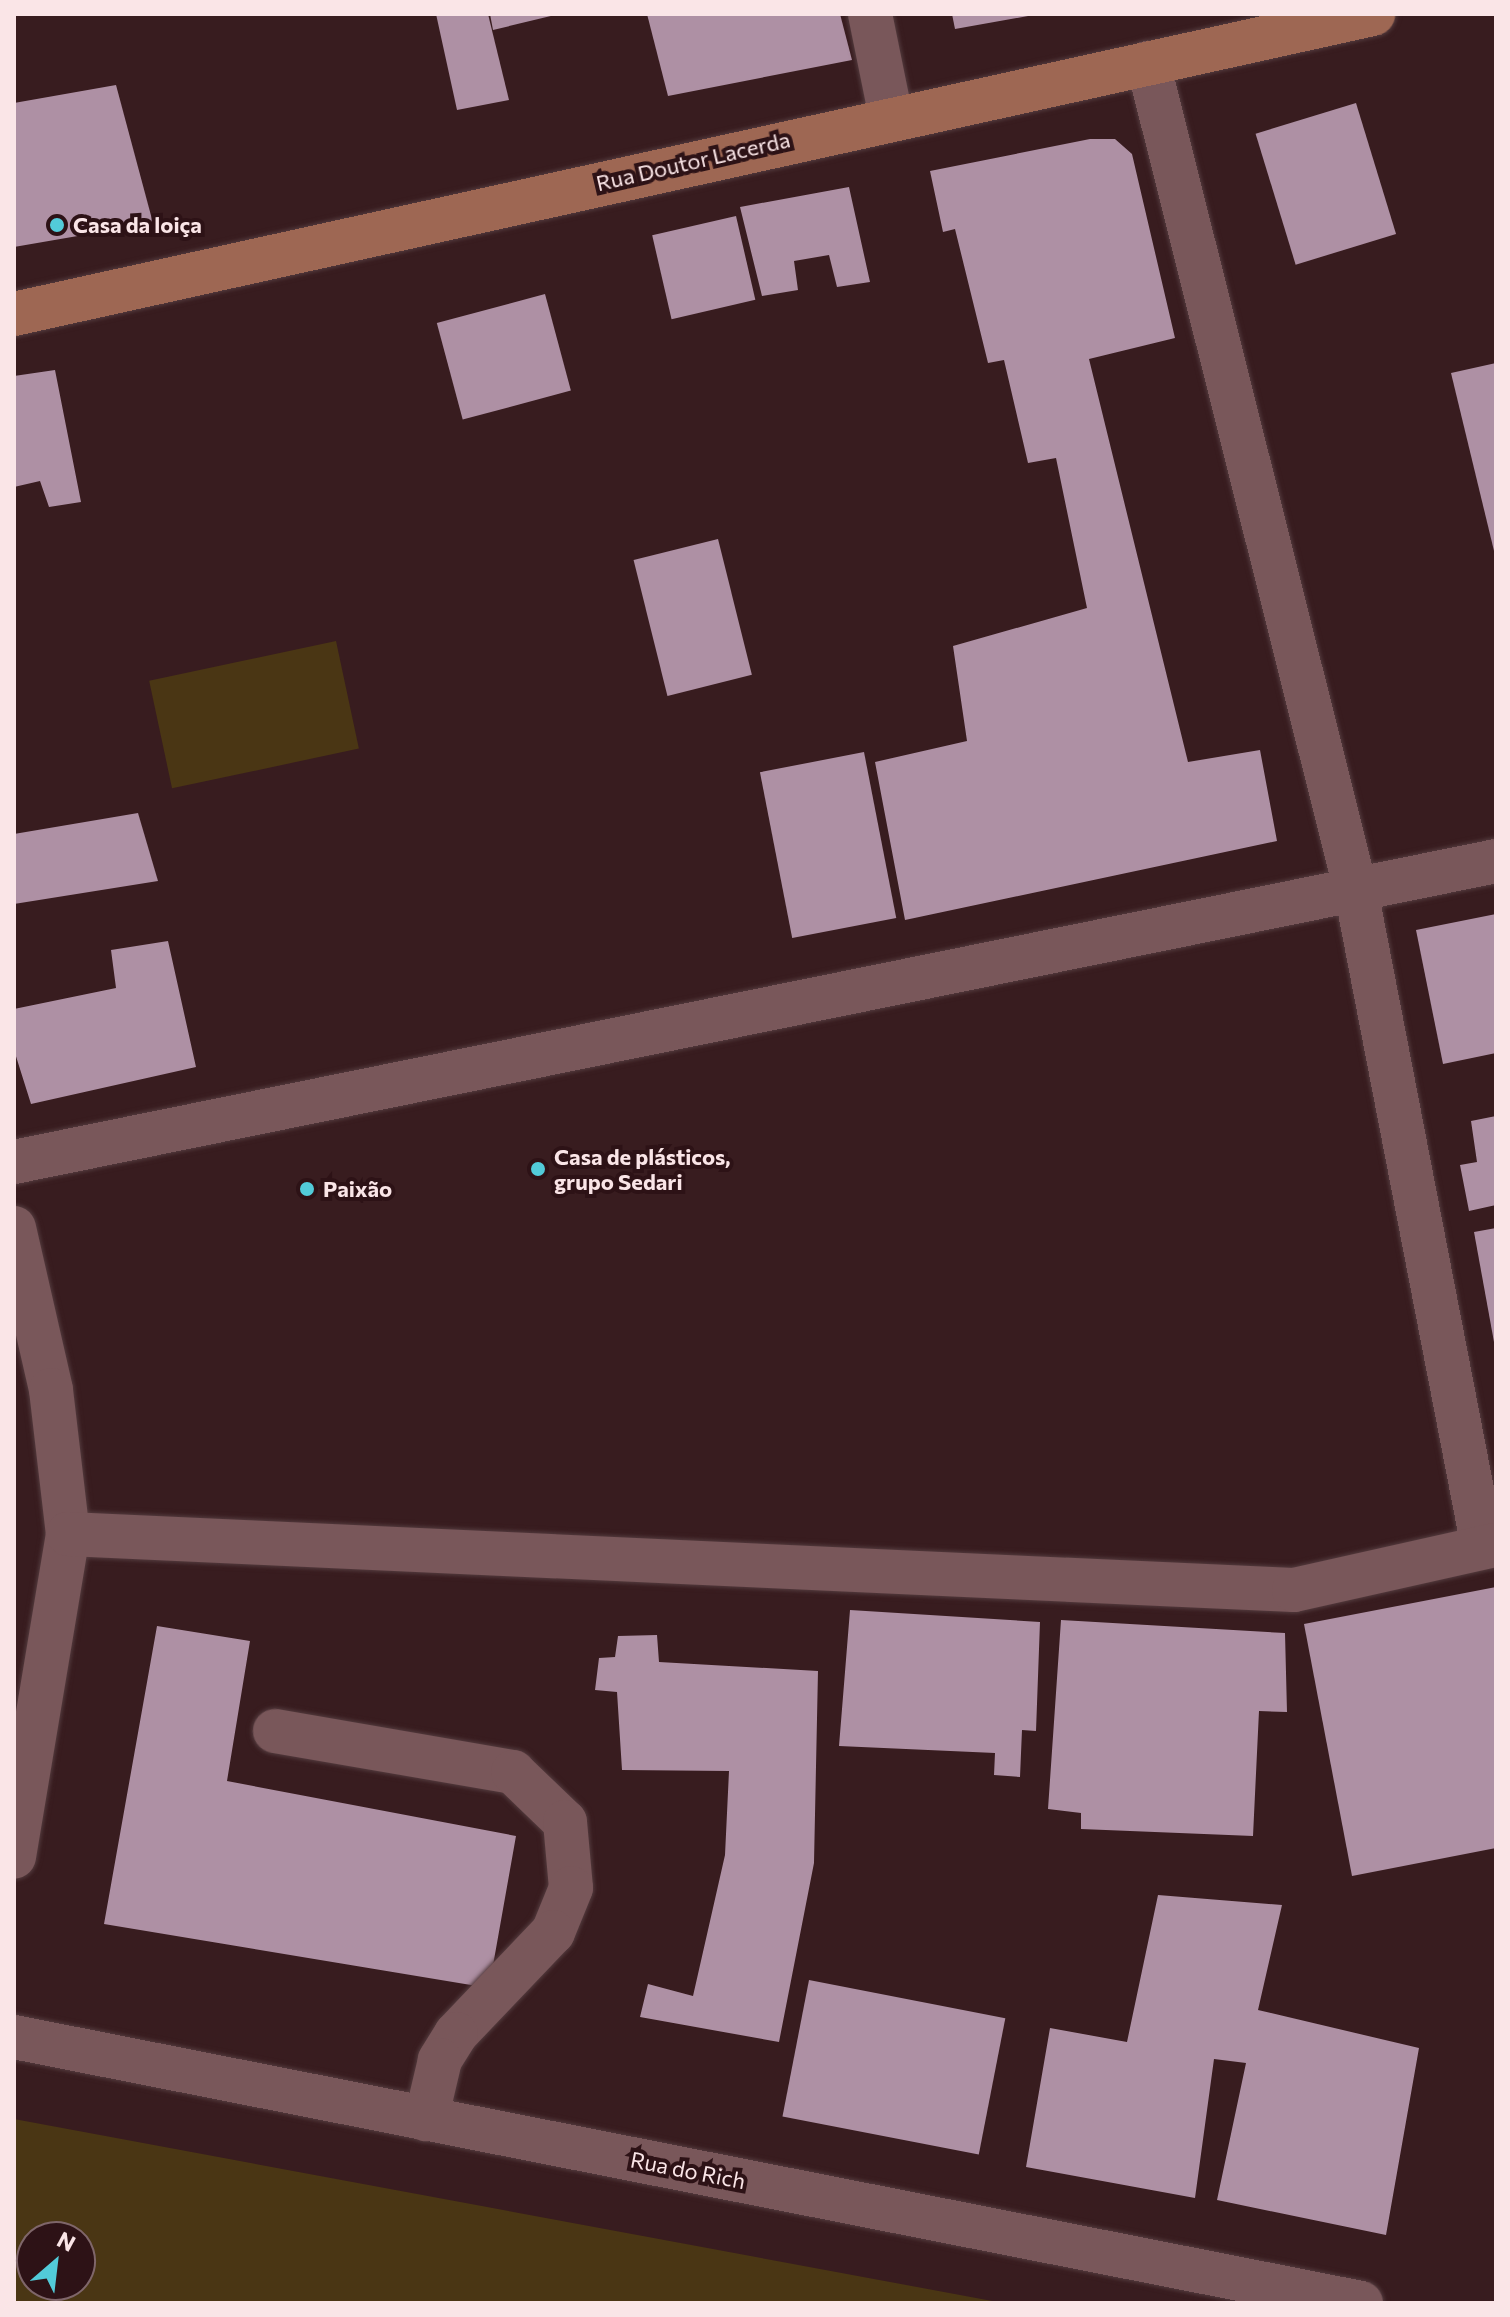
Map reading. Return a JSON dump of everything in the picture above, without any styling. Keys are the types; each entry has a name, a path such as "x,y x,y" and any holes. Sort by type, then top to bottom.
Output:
{"main road":[{"name":"Rua Doutor Lacerda","path":"14,314 891,117 1373,14"}],"street":[{"path":"870,14 891,117"},
{"path":"68,1534 1294,1590 1490,1546 1356,891 1148,63"},
{"path":"14,1162 1496,861"},
{"path":"14,1228 51,1390 68,1534 14,1857"},
{"path":"275,1731 513,1772 565,1822 571,1888 553,1932 456,2034 440,2060 426,2119"},
{"name":"Rua do Rich","path":"14,2037 1361,2303"}],"shaded area":[{"path":"336,641 359,749 172,788 149,681"},
{"path":"14,2119 1003,2303 14,2303"}],"building":[{"path":"436,14 488,14 509,100 457,110"},
{"path":"490,14 555,14 555,15 493,30"},
{"path":"647,14 840,14 852,60 668,96"},
{"path":"952,14 1028,14 1028,16 955,29"},
{"path":"116,85 153,223 14,247 14,103"},
{"path":"1356,103 1396,234 1296,265 1256,134"},
{"path":"1090,139 1115,139 1132,154 1175,338 1089,359 1188,762 1260,750 1277,841 905,920 875,762 967,741 953,646 1087,608 1056,458 1028,463 1004,360 988,363 955,229 943,232 930,171"},
{"path":"849,187 870,282 837,287 829,255 794,261 798,290 762,296 740,207"},
{"path":"736,216 755,300 672,319 652,235"},
{"path":"545,294 571,391 463,420 437,323"},
{"path":"1496,363 1496,555 1495,555 1451,373"},
{"path":"55,370 81,502 49,507 40,481 14,487 14,376"},
{"path":"718,539 752,675 667,696 634,560"},
{"path":"864,752 896,918 792,938 760,772"},
{"path":"138,813 158,881 14,904 14,834"},
{"path":"1496,914 1496,1053 1443,1064 1416,930"},
{"path":"168,941 196,1067 31,1104 14,1050 14,1009 116,988 111,950"},
{"path":"1496,1116 1496,1205 1469,1211 1460,1165 1477,1162 1471,1121"},
{"path":"1496,1228 1496,1342 1494,1342 1474,1232"},
{"path":"1496,1587 1496,1848 1352,1876 1304,1624"},
{"path":"850,1610 1040,1622 1036,1731 1022,1730 1020,1777 994,1775 995,1753 839,1746"},
{"path":"1061,1620 1285,1633 1287,1712 1259,1711 1253,1836 1081,1829 1081,1813 1048,1809"},
{"path":"157,1626 250,1641 227,1781 516,1836 489,1988 104,1924"},
{"path":"657,1635 659,1662 818,1671 814,1863 779,2042 640,2017 648,1984 693,1996 725,1855 729,1771 622,1770 617,1692 595,1690 599,1658 615,1657 618,1636"},
{"path":"1158,1895 1282,1905 1258,2010 1419,2048 1386,2235 1217,2200 1246,2063 1214,2059 1195,2198 1026,2167 1050,2028 1127,2042"},
{"path":"809,1980 1005,2018 979,2155 782,2116"}],"place":[{"name":"Casa da loiça","path":"57,225"},
{"name":"Casa de plásticos, grupo Sedari","path":"538,1169"},
{"name":"Paixão","path":"307,1189"}]}
